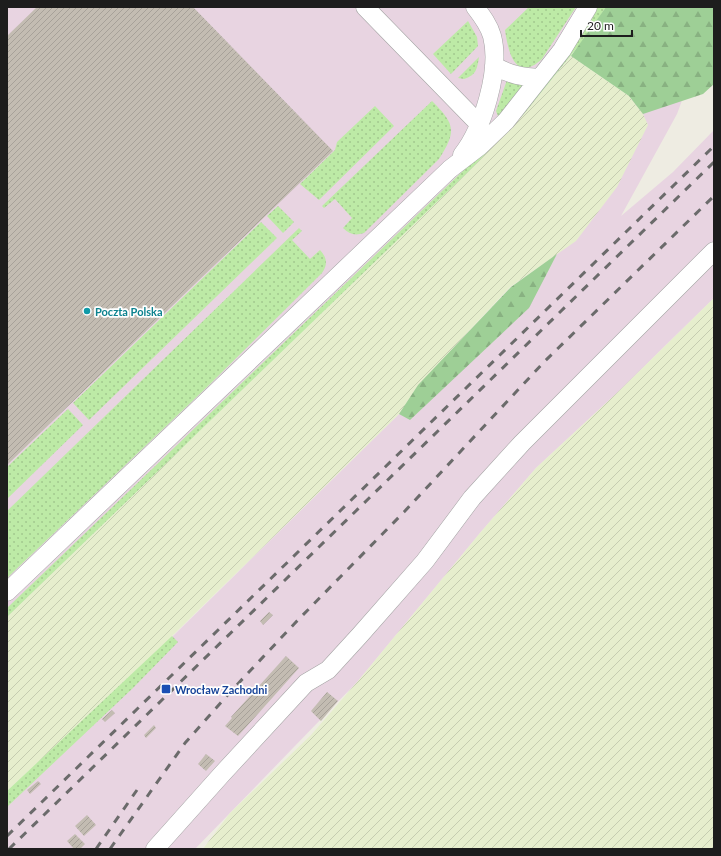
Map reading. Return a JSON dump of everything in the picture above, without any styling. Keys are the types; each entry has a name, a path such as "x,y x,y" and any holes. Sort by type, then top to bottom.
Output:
{"lane":[{"path":"365,7 479,124"},
{"path":"450,169 468,146 479,124 492,83 494,66 492,37 485,21 475,7"},
{"path":"7,592 450,169 480,146 506,121 562,50 588,7"},
{"path":"494,66 520,77 540,78"},
{"path":"155,849 306,683 328,670 360,635 424,561 472,498 522,443 714,251"}],"shaded area":[{"name":"Poczta Polska","path":"7,7 606,7 524,114 7,617"},
{"path":"708,30 677,114 621,216 673,172 714,130 714,298 619,391 536,468 480,533 358,681 195,849 7,849 7,799 399,414 537,290 557,254 639,85"}],"green space":[{"path":"529,7 576,7 542,59 533,66 525,68 514,62 508,47 505,30"},
{"path":"595,7 606,7 588,34 524,114 469,171 7,617 7,608 468,166"},
{"path":"606,7 714,7 714,84 703,94 643,114 629,96 571,56"},
{"path":"468,21 477,37 478,46 451,74 433,54"},
{"path":"571,56 629,96 643,114 648,125 617,187 576,241 510,287 418,385 399,414 172,636 7,791 7,617 469,171 524,114"},
{"path":"479,57 477,69 471,76 464,79 458,78"},
{"path":"507,80 524,85 502,115 498,116 496,111"},
{"path":"432,101 445,116 451,128 449,141 439,159 364,233 352,234 348,232 343,228 352,218 335,199 324,208 322,206"},
{"path":"375,106 394,126 319,200 300,184 335,150 337,142"},
{"path":"278,206 294,222 283,233 267,216"},
{"path":"261,222 277,238 89,420 73,403"},
{"path":"299,228 302,231 292,240 310,259 320,250 326,261 322,273 205,389 7,578 7,511"},
{"path":"557,254 529,308 410,420 399,414 418,385 511,287"},
{"path":"714,298 714,849 203,849 230,813 311,735 536,468 619,391"},
{"path":"68,409 83,425 7,499 7,467"},
{"path":"172,636 178,642 133,688 7,807 7,791"}],"building":[{"name":"Poczta Polska","path":"37,7 193,7 333,151 7,465 7,36"},
{"path":"269,612 273,615 263,625 260,621"},
{"path":"286,656 299,668 238,736 225,726 232,718 231,717"},
{"path":"327,692 338,701 321,721 311,711"},
{"path":"112,710 115,713 105,722 102,719"},
{"path":"154,725 156,728 146,738 144,735"},
{"path":"206,754 215,761 206,771 198,764"},
{"path":"38,781 41,784 30,794 27,790"},
{"path":"87,815 96,825 84,836 75,826"},
{"path":"75,834 85,844 80,849 74,849 67,841"}],"railway":[{"path":"7,836 714,146"},
{"path":"9,849 714,162"},
{"path":"110,849 185,743 233,689 296,622 404,512 544,362 714,196"},
{"path":"96,849 137,790"}],"place":[{"name":"Poczta Polska","path":"87,311"},
{"name":"Wrocław Zachodni","path":"166,689"}]}
